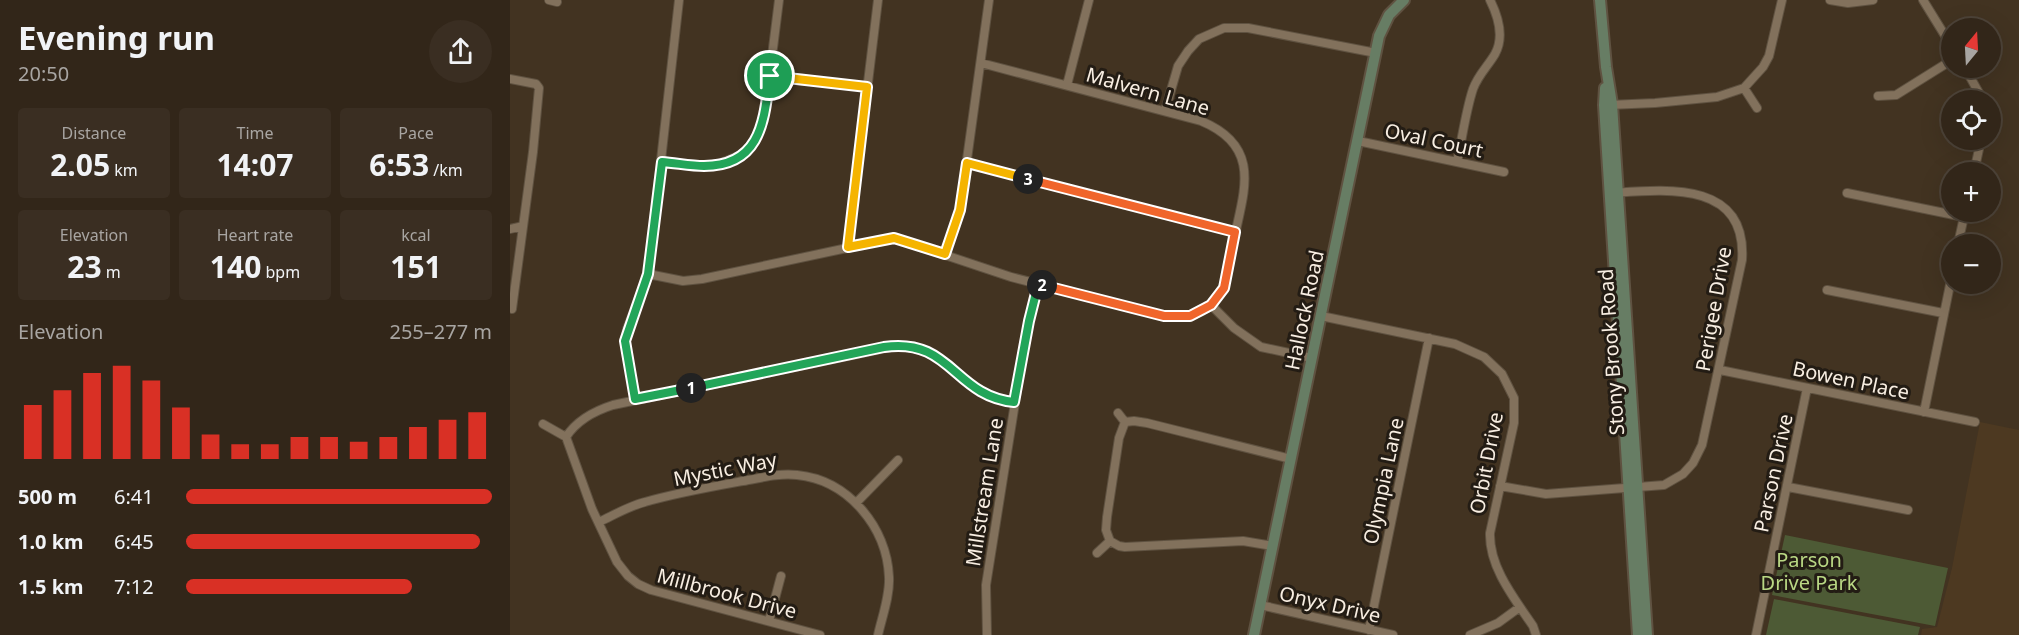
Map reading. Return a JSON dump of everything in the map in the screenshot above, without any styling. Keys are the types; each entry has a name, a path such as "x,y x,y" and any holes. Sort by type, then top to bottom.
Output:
{"street":[{"path":"635,399 625,341 648,274 680,0"},
{"path":"662,162 704,166 730,161 741,155 754,142 762,128 779,0"},
{"path":"848,247 878,0"},
{"path":"945,254 960,210 989,0"},
{"path":"1067,85 1089,0"},
{"name":"Hallock Road","path":"1254,635 1376,53 1386,20 1404,0"},
{"path":"1457,162 1473,89 1482,71 1495,55 1499,41 1498,17 1490,0"},
{"name":"Stony Brook Road","path":"1600,0 1642,620 1647,635"},
{"path":"1608,105 1716,97 1744,88 1764,67 1782,0"},
{"path":"1830,0 1848,3 1873,0"},
{"path":"1923,0 1941,29"},
{"path":"1165,111 1178,66 1188,51 1199,39 1224,28 1248,28 1376,53"},
{"name":"Malvern Lane","path":"981,63 1165,111 1217,128 1232,142 1242,161 1246,182 1224,288 1211,305"},
{"path":"1878,96 1896,95 1941,67"},
{"path":"770,76 867,87"},
{"path":"510,79 536,84 539,88 533,152 512,309"},
{"path":"1744,88 1757,108"},
{"name":"Oval Court","path":"1358,141 1504,172"},
{"path":"967,163 1235,232"},
{"name":"Perigee Drive","path":"1500,486 1546,494 1664,485 1683,474 1699,454 1720,370 1742,260 1742,236 1735,219 1721,205 1697,195 1667,190 1614,193"},
{"path":"1847,193 1941,210"},
{"path":"510,229 523,226"},
{"path":"648,274 683,280 702,279 894,238 1038,285 1164,316 1190,316 1211,305 1234,328 1261,347 1312,358"},
{"name":"Millstream Lane","path":"987,635 986,585 1014,402 1038,285"},
{"path":"1827,290 1943,313"},
{"path":"1924,412 1948,294"},
{"name":"Orbit Drive","path":"1321,316 1455,344 1484,357 1503,374 1514,398 1514,423 1490,532 1489,547 1499,570 1533,626 1536,635"},
{"name":"Olympia Lane","path":"1369,630 1429,338"},
{"path":"543,424 566,437 591,413 635,399 884,347 906,346 934,354 982,393 1014,402"},
{"name":"Bowen Place","path":"1720,370 1975,422"},
{"name":"Parson Drive","path":"1756,635 1807,388"},
{"path":"1118,412 1125,423"},
{"path":"1125,423 1134,421 1147,423 1291,459"},
{"path":"1125,423 1120,433 1107,517 1106,530 1110,540 1125,547 1243,541 1273,546"},
{"name":"Millbrook Drive","path":"566,437 592,509 617,562 638,584 651,590 820,635"},
{"path":"856,503 898,460"},
{"name":"Mystic Way","path":"599,522 643,502 728,484 786,474 820,481 839,489 856,503 872,522 884,548 889,587 878,635"},
{"path":"1788,487 1908,510"},
{"path":"1097,553 1110,540"},
{"path":"769,621 781,576"},
{"name":"Onyx Drive","path":"1260,605 1393,635"},
{"path":"1470,635 1498,623 1520,607"},
{"name":"Stony Brook Road","path":"1638,635 1642,620"}],"shaded area":[{"path":"1980,422 2019,430 2019,635 1921,635 1922,629 1937,627 1952,568"}],"green space":[{"name":"Parson Drive Park","path":"1785,535 1948,568 1935,626 1772,595"},
{"path":"1774,599 1920,627 1918,635 1766,635"}],"route":[{"path":"770,76 867,87 848,247 894,238 945,254 960,210 967,163 1235,232 1224,288 1211,305 1200,312 1178,317 1153,314 1038,285 1014,402 982,393 934,354 906,346 884,347 635,399 625,352 625,341 627,329 648,274 662,162 704,166 730,161 741,155 754,142 762,128 770,76"}]}
